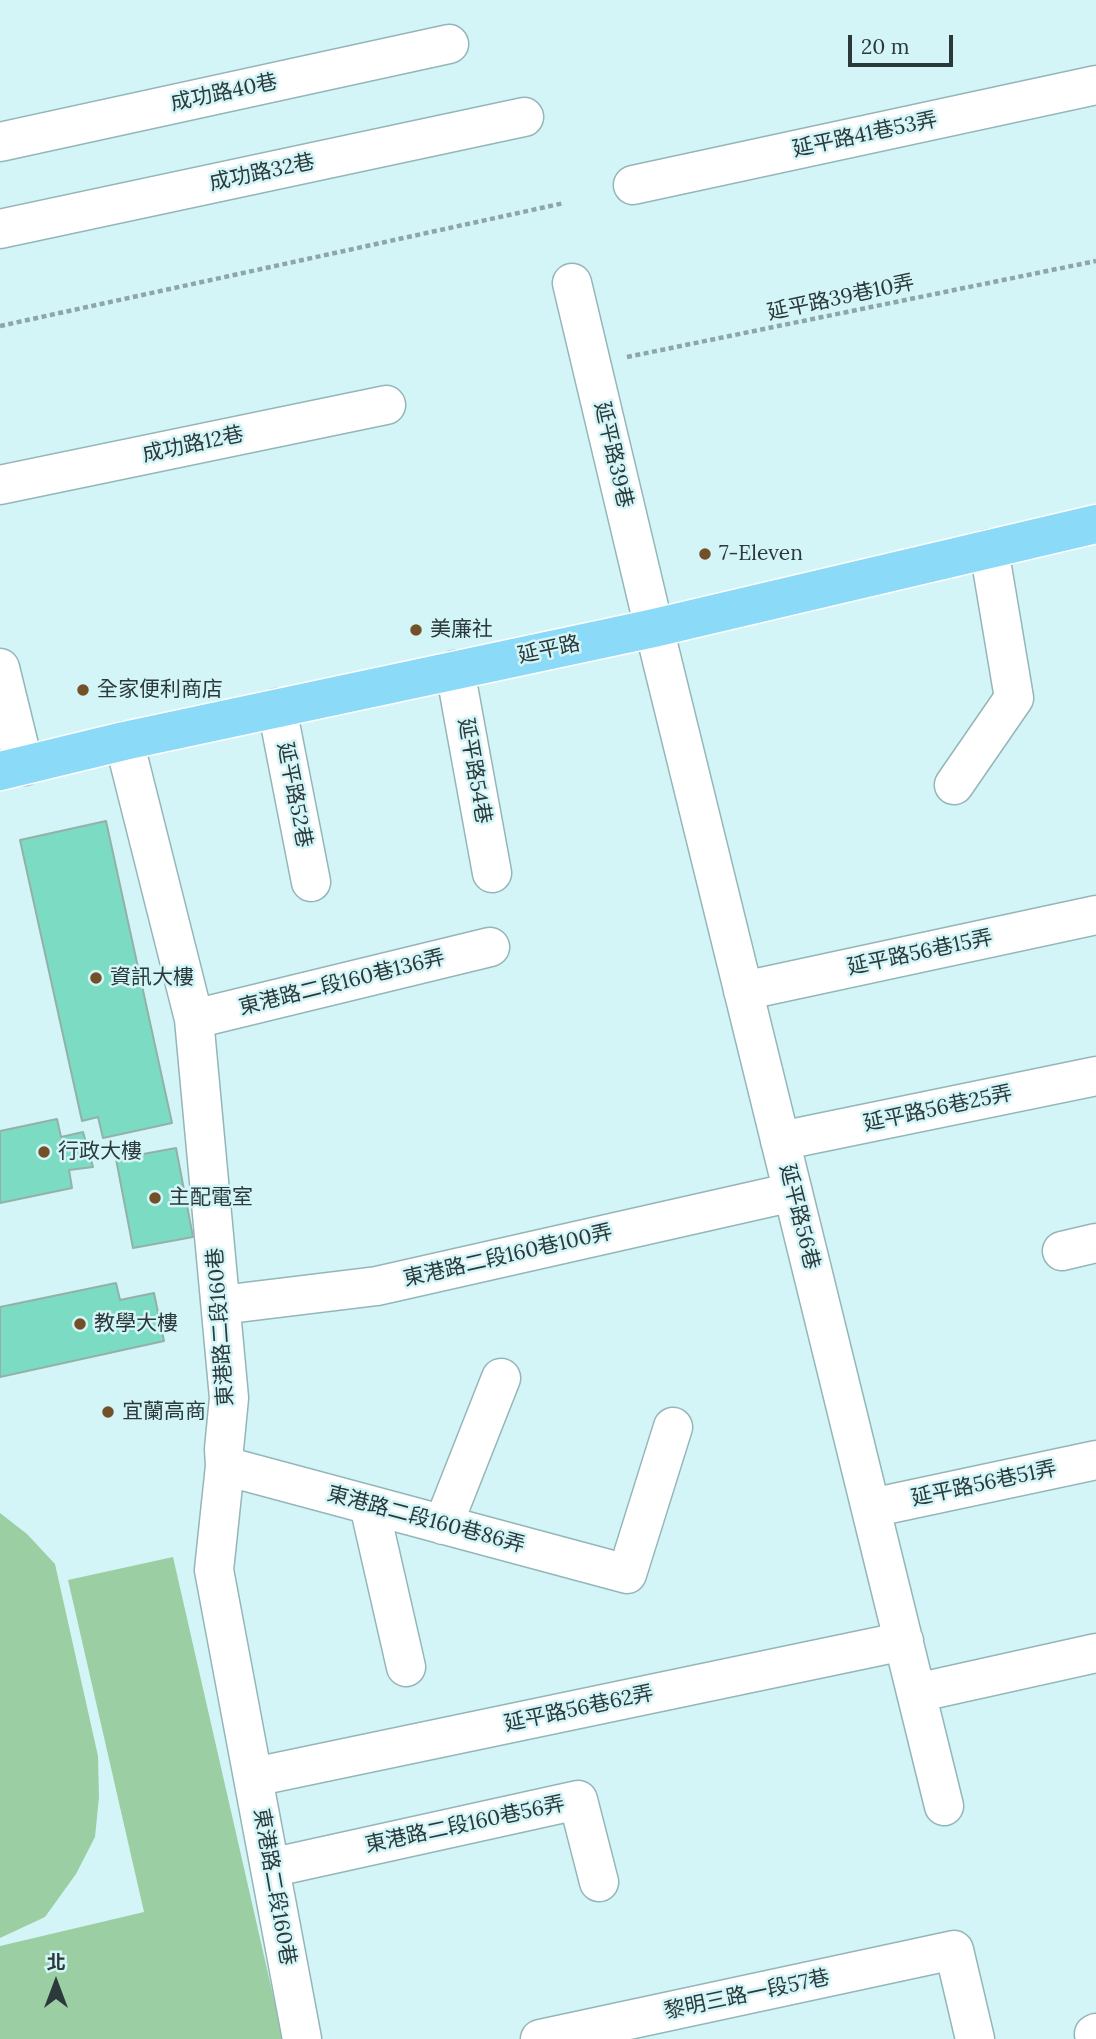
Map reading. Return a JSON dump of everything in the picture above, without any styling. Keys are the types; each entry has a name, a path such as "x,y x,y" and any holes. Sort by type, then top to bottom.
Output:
{"main road":[{"name":"延平路","path":"12,768 124,741 654,628 1096,524"}],"street":[{"name":"成功路40巷","path":"0,142 449,44"},
{"name":"延平路41巷53弄","path":"633,185 1096,85"},
{"name":"成功路32巷","path":"0,229 524,117"},
{"name":"延平路39巷","path":"572,283 654,628"},
{"name":"成功路12巷","path":"0,485 386,405"},
{"path":"954,785 1014,698 989,549"},
{"name":"延平路56巷","path":"654,628 944,1806"},
{"path":"0,668 12,768"},
{"name":"延平路54巷","path":"455,670 492,873"},
{"name":"延平路52巷","path":"277,708 311,883"},
{"name":"東港路二段160巷","path":"124,741 194,1019 229,1398 214,1570 302,2039"},
{"name":"延平路56巷15弄","path":"743,991 1096,915"},
{"name":"東港路二段160巷136弄","path":"194,1019 490,947"},
{"name":"延平路56巷25弄","path":"780,1141 1096,1076"},
{"name":"東港路二段160巷100弄","path":"221,1305 377,1286 793,1192"},
{"path":"443,1525 501,1378"},
{"name":"東港路二段160巷86弄","path":"225,1465 627,1574 673,1427"},
{"name":"延平路56巷51弄","path":"871,1508 1096,1460"},
{"path":"369,1505 406,1667"},
{"name":"延平路56巷62弄","path":"254,1777 904,1641"},
{"path":"916,1693 1096,1653"},
{"name":"東港路二段160巷56弄","path":"270,1868 578,1800 599,1882"},
{"name":"黎明三路一段57巷","path":"540,2039 954,1950 975,2039"}],"path":[{"path":"0,326 564,204"},
{"name":"延平路39巷10弄","path":"591,365 1096,261"}],"green space":[{"path":"0,1513 27,1534 55,1564 98,1756 99,1797 95,1837 76,1874 45,1917 0,1938"},
{"path":"173,1557 283,2039 0,2039 0,1946 144,1912 68,1580"}],"building":[{"name":"資訊大樓","path":"106,821 172,1123 103,1138 98,1117 82,1121 20,840"},
{"name":"行政大樓","path":"57,1119 61,1137 83,1132 93,1167 69,1170 72,1188 0,1203 0,1131"},
{"name":"主配電室","path":"176,1148 193,1237 133,1248 116,1159"},
{"name":"教學大樓","path":"116,1283 120,1300 154,1293 164,1341 0,1377 0,1307"}],"place":[{"name":"7-Eleven","path":"705,554"},
{"name":"美廉社","path":"416,630"},
{"name":"全家便利商店","path":"83,690"},
{"name":"資訊大樓","path":"96,978"},
{"name":"行政大樓","path":"44,1152"},
{"name":"主配電室","path":"155,1198"},
{"name":"教學大樓","path":"80,1324"},
{"name":"宜蘭高商","path":"108,1412"}]}
